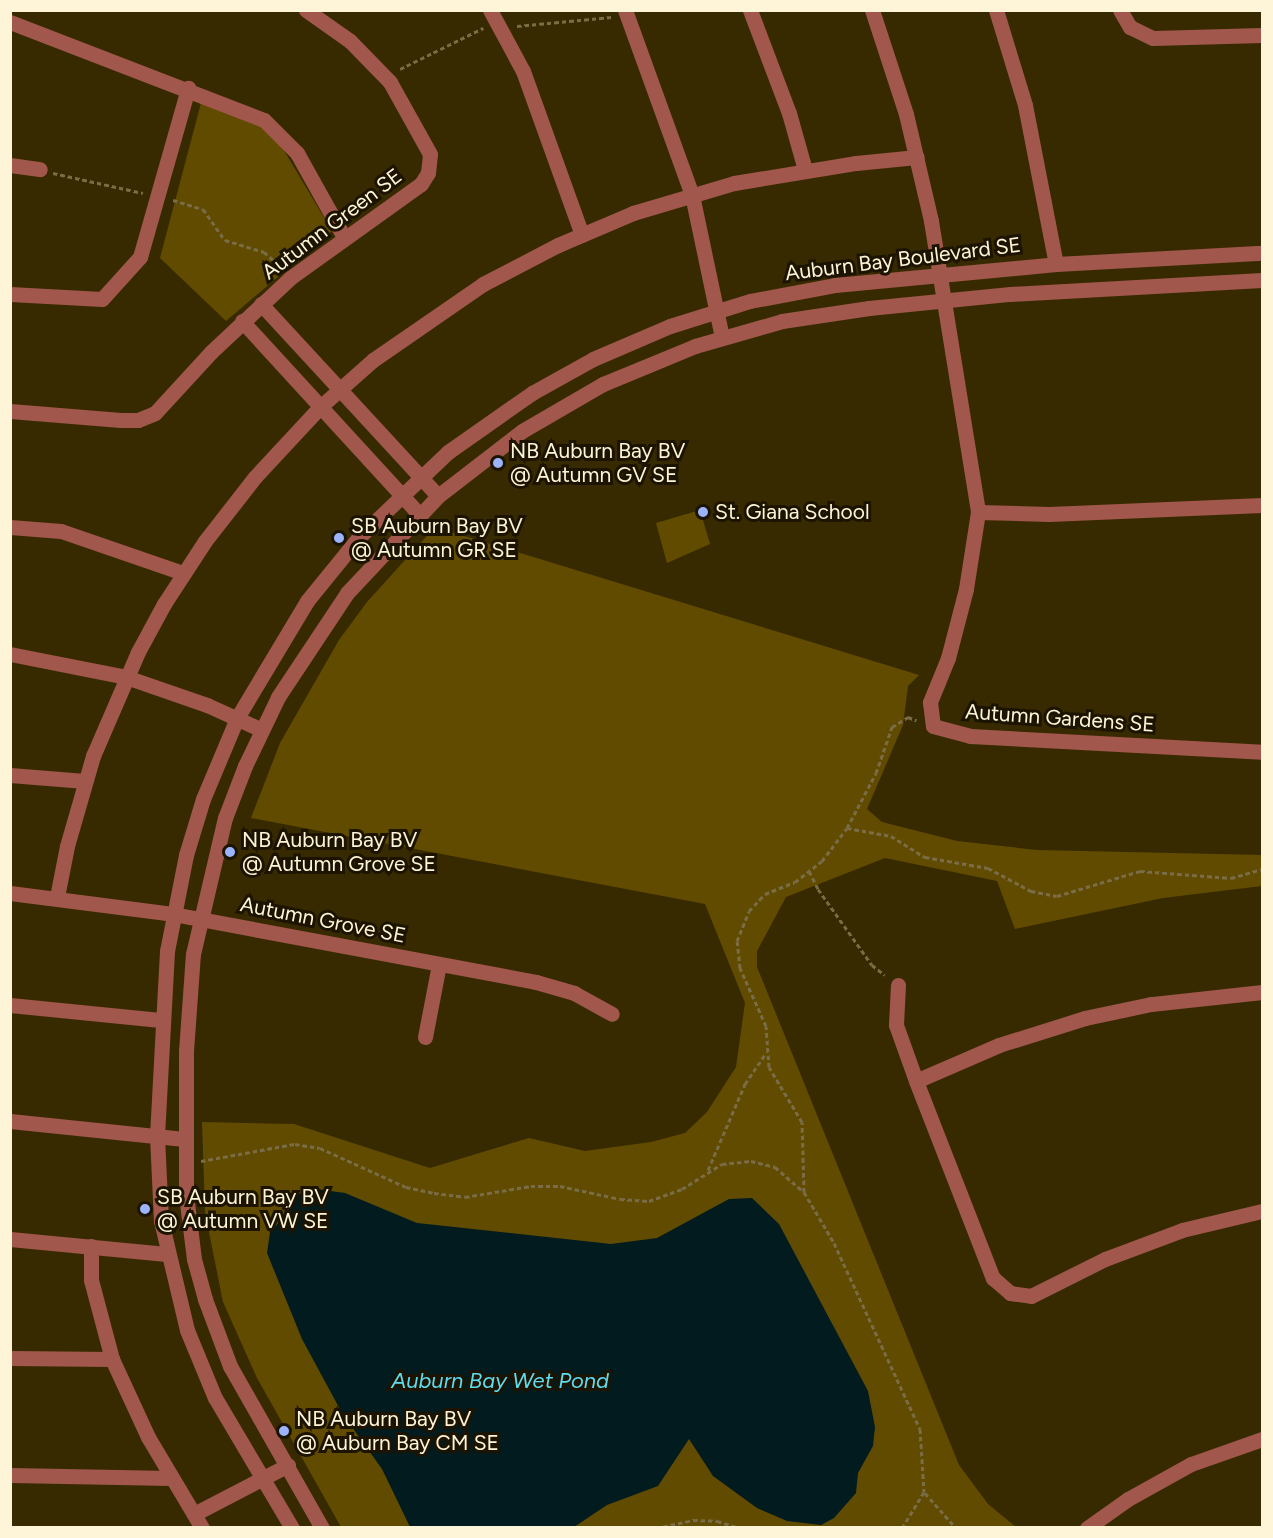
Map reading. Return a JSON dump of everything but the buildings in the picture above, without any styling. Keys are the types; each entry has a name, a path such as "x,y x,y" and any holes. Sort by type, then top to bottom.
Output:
{"street":[{"name":"Autumn Green SE","path":"10,411 145,418 156,413 242,321 290,278 344,237 421,184 428,173 430,154 404,104 374,64 333,27 306,10"},
{"path":"490,10 537,104 582,235"},
{"path":"624,10 672,133 692,195 722,337"},
{"path":"750,10 806,170"},
{"path":"872,10 918,157 945,300 978,512 963,601 948,658 930,702 933,726"},
{"path":"996,10 1025,105 1056,264"},
{"path":"1120,10 1130,27 1153,38 1263,34"},
{"path":"10,22 247,110 282,134 312,176 344,237"},
{"path":"10,294 102,299 146,249 188,88"},
{"path":"57,897 86,781 126,677 183,573 255,477 339,390 438,313 483,284 582,235 692,195 806,170 918,157"},
{"path":"10,165 40,169"},
{"name":"Auburn Bay Boulevard SE","path":"292,1527 202,1369 184,1321 166,1254 157,1136 160,1020 173,914 203,799 237,718 307,601 401,494 420,477 532,393 634,340 718,310 835,285 1056,264 1263,253"},
{"path":"322,1527 230,1366 205,1299 189,1227 184,1139 189,999 199,918 225,818 261,730 326,622 368,567 419,514 506,442 563,405 636,369 722,337 822,314 945,300 1263,280"},
{"name":"Autumn Green SE","path":"261,304 438,496"},
{"path":"242,321 419,514"},
{"path":"978,512 1049,514 1263,505"},
{"path":"10,527 61,531 183,573"},
{"path":"10,654 126,677 237,718 261,730"},
{"name":"Autumn Gardens SE","path":"933,726 970,736 1263,752"},
{"path":"10,775 86,781"},
{"name":"Autumn Grove SE","path":"10,893 57,897 199,918 557,987 612,1014"},
{"path":"425,1037 439,964"},
{"path":"898,985 896,1025 916,1082 993,1278 1010,1293 1031,1296 1106,1259 1182,1230 1263,1211"},
{"path":"916,1082 999,1045 1085,1018 1151,1004 1263,992"},
{"path":"10,1005 160,1020"},
{"path":"10,1121 184,1139"},
{"path":"10,1239 166,1254"},
{"path":"91,1246 91,1280 112,1359 141,1425 198,1521 288,1465"},
{"path":"10,1358 112,1359"},
{"path":"1088,1527 1128,1499 1191,1464 1263,1439"},
{"path":"10,1475 171,1478"}],"path":[{"path":"40,169 203,209 225,240 264,252 290,278"},
{"path":"804,1192 802,1122 769,1067 766,1026 740,968 737,941 750,911 765,894 795,882 835,847 876,773 892,727 908,717 933,726"},
{"path":"847,828 891,836 925,857 988,868 1032,891 1057,896 1140,871 1231,878 1263,868"},
{"path":"809,871 818,890 872,965 898,985"},
{"path":"707,1171 746,1084 767,1052"},
{"path":"201,1161 295,1144 320,1148 406,1187 465,1197 531,1186 560,1186 620,1199 649,1201 682,1189 707,1171 722,1164 751,1161 775,1167 804,1192 834,1244 910,1403 921,1437 924,1492 902,1527"},
{"path":"924,1492 956,1527"},
{"path":"656,1527 693,1520 717,1521 740,1527"}],"shaded area":[{"path":"201,103 259,125 282,147 332,231 226,321 160,258"},
{"path":"700,510 710,544 667,563 656,523"},
{"path":"435,527 919,675 908,686 903,725 867,809 882,822 957,841 1037,850 1262,855 1262,886 1163,898 1015,929 997,881 885,858 786,897 757,951 757,967 959,1465 988,1504 1016,1527 341,1527 257,1378 223,1302 205,1212 202,1122 294,1124 430,1168 529,1138 585,1151 651,1142 685,1133 707,1112 736,1067 745,1003 705,904 251,818 280,743 339,640 367,602"}],"water":[{"name":"Auburn Bay Wet Pond","path":"309,1188 345,1193 417,1223 611,1244 657,1238 729,1199 752,1198 779,1224 868,1391 875,1427 873,1446 858,1473 856,1493 834,1518 821,1525 787,1521 757,1508 713,1476 689,1439 658,1486 607,1505 574,1527 410,1527 382,1469 342,1413 302,1339 267,1253 270,1232 287,1214 291,1199"}],"place":[{"name":"NB Auburn Bay BV @ Autumn GV SE","path":"498,463"},
{"name":"St. Giana School","path":"703,512"},
{"name":"SB Auburn Bay BV @ Autumn GR SE","path":"339,538"},
{"name":"NB Auburn Bay BV @ Autumn Grove SE","path":"230,852"},
{"name":"SB Auburn Bay BV @ Autumn VW SE","path":"145,1209"},
{"name":"NB Auburn Bay BV @ Auburn Bay CM SE","path":"284,1431"}]}
